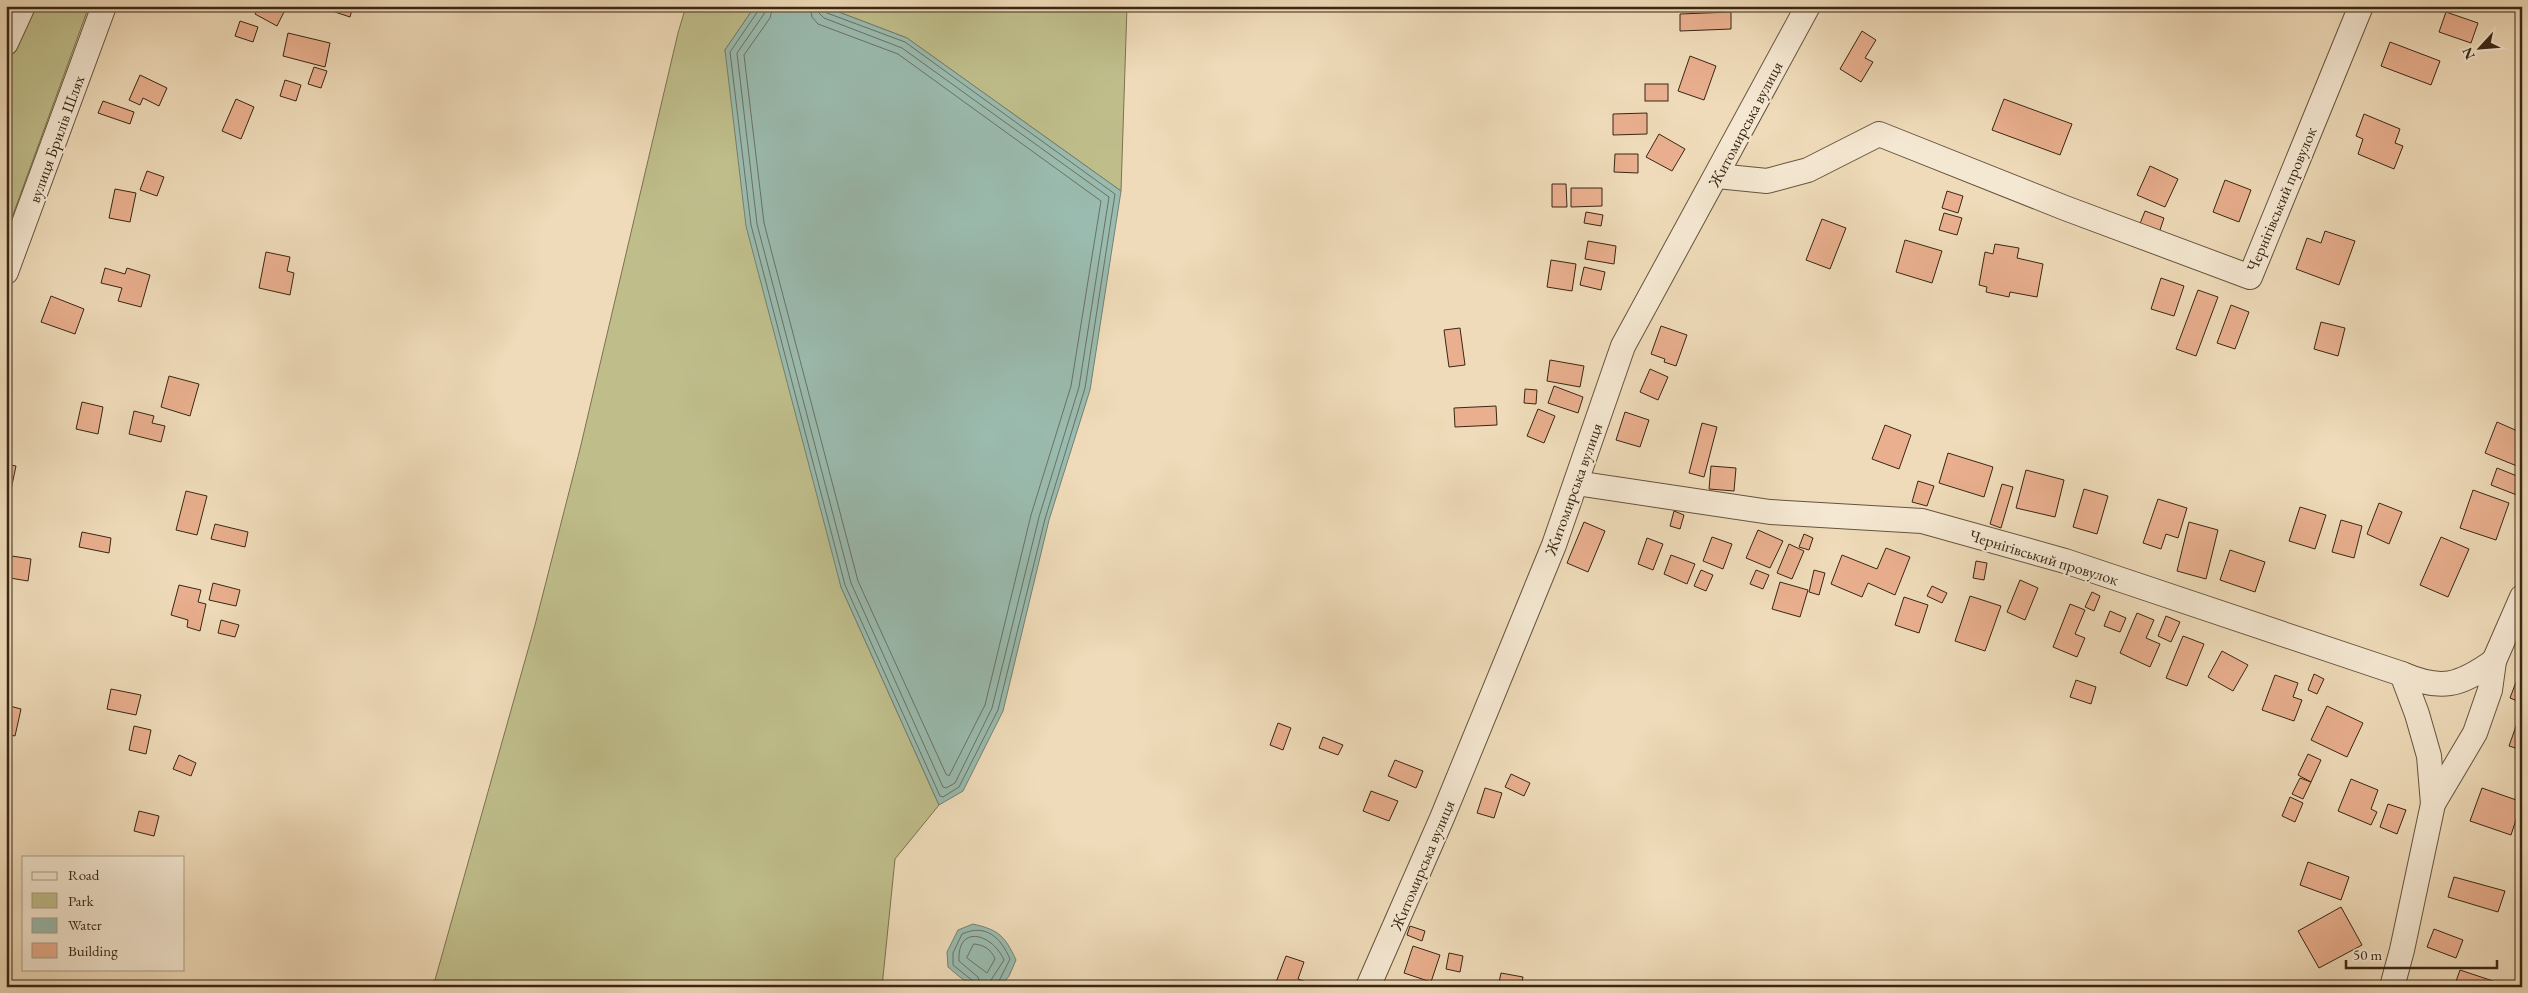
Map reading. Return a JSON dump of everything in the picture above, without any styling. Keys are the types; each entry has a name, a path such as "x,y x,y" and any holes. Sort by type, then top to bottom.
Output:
{"street":[{"path":"6,42 23,6"},
{"name":"вулиця Брилів Шлях","path":"6,272 104,6"},
{"name":"Житомирська вулиця","path":"1368,987 1446,809 1554,545 1623,346 1808,6"},
{"name":"Чернігівський провулок","path":"1717,176 1767,181 1808,170 1879,134 2065,208 2250,277 2362,6"},
{"name":"Чернігівський провулок","path":"1576,484 1770,512 1922,521 2066,561 2402,674 2424,684 2448,685 2474,676 2494,661"},
{"path":"2433,804 2475,733 2490,690 2494,661 2522,597"},
{"path":"2392,987 2402,950 2433,804 2429,756 2417,714 2402,674"}],"green space":[{"path":"6,6 89,6 6,234"},
{"path":"686,6 755,6 725,50 841,587 939,805 895,859 882,987 433,987 535,625 580,449"},
{"path":"823,6 1127,6 1121,191 907,38"}],"water":[{"path":"755,6 823,6 907,38 1121,191 1090,390 1049,520 1003,711 963,791 939,805 841,587 746,226 725,50"},
{"path":"973,924 1000,935 1016,960 1009,976 1000,987 983,987 971,984 948,967 947,952 958,930"}],"building":[{"path":"260,6 287,6 277,26 255,14"},
{"path":"317,6 353,6 350,17"},
{"path":"1731,12 1731,29 1680,31 1680,14"},
{"path":"2446,12 2478,23 2471,43 2439,32"},
{"path":"240,21 258,27 253,42 235,36"},
{"path":"1862,31 1876,40 1865,58 1873,62 1861,82 1840,69"},
{"path":"288,33 330,43 325,67 283,56"},
{"path":"2390,42 2440,61 2431,85 2381,66"},
{"path":"1690,56 1716,66 1704,100 1678,91"},
{"path":"314,67 327,71 321,88 308,84"},
{"path":"140,75 167,88 159,106 143,98 140,105 129,100"},
{"path":"285,80 301,85 296,101 280,96"},
{"path":"1645,84 1668,84 1668,101 1645,101"},
{"path":"236,99 254,107 241,139 222,131"},
{"path":"2004,99 2072,124 2060,155 1992,130"},
{"path":"103,101 134,112 130,124 98,113"},
{"path":"1647,113 1647,134 1613,135 1613,114"},
{"path":"2364,114 2400,129 2395,143 2403,146 2394,169 2358,154 2363,139 2356,136"},
{"path":"1659,134 1685,149 1672,171 1646,157"},
{"path":"1615,154 1638,154 1638,173 1614,172"},
{"path":"2150,166 2178,179 2165,207 2137,195"},
{"path":"147,171 164,177 157,196 140,190"},
{"path":"2225,180 2251,190 2239,222 2213,212"},
{"path":"1552,184 1566,184 1567,207 1552,207"},
{"path":"1571,188 1602,188 1602,206 1571,207"},
{"path":"115,189 136,193 130,222 109,218"},
{"path":"1947,191 1963,196 1958,213 1942,208"},
{"path":"2145,211 2164,218 2159,233 2139,226"},
{"path":"1586,212 1603,215 1601,226 1584,223"},
{"path":"1944,213 1962,218 1957,235 1939,230"},
{"path":"1822,219 1846,228 1830,269 1806,260"},
{"path":"2325,231 2355,241 2339,285 2296,269 2307,238 2321,243"},
{"path":"1905,240 1942,251 1932,283 1896,272"},
{"path":"1588,241 1616,246 1614,264 1585,259"},
{"path":"1995,244 2019,248 2017,258 2043,264 2037,297 2010,292 2009,297 1986,292 1987,287 1979,285 1985,252 1993,254"},
{"path":"266,252 290,257 287,271 294,273 290,295 259,288"},
{"path":"1551,260 1576,264 1572,291 1547,287"},
{"path":"1584,267 1605,272 1601,290 1580,285"},
{"path":"105,268 125,274 127,268 150,275 141,307 118,301 122,288 101,283"},
{"path":"2161,278 2184,286 2174,316 2151,309"},
{"path":"2198,290 2218,297 2196,356 2176,349"},
{"path":"51,296 84,309 75,334 41,322"},
{"path":"2231,305 2249,312 2235,349 2217,343"},
{"path":"2321,322 2345,328 2338,356 2314,349"},
{"path":"1661,326 1687,335 1676,366 1664,362 1665,359 1651,354"},
{"path":"1460,328 1465,365 1449,367 1444,330"},
{"path":"1550,360 1584,366 1580,387 1547,381"},
{"path":"1650,369 1668,377 1658,400 1640,392"},
{"path":"169,376 199,384 190,416 161,407"},
{"path":"1554,386 1583,397 1578,413 1548,403"},
{"path":"1525,389 1537,390 1536,404 1524,403"},
{"path":"82,402 103,407 98,434 76,429"},
{"path":"1496,406 1497,425 1455,427 1454,408"},
{"path":"1538,409 1555,416 1544,443 1527,436"},
{"path":"134,411 154,416 152,423 165,426 161,442 129,434"},
{"path":"1625,412 1649,420 1640,447 1616,440"},
{"path":"2497,422 2522,433 2522,455 2517,466 2485,453"},
{"path":"1702,423 1717,427 1704,477 1689,473"},
{"path":"1885,425 1911,435 1899,469 1872,459"},
{"path":"1948,453 1993,467 1984,497 1939,483"},
{"path":"6,464 16,466 6,513"},
{"path":"1711,466 1736,468 1734,491 1709,489"},
{"path":"2497,468 2522,478 2522,497 2491,485"},
{"path":"2026,470 2064,480 2055,517 2016,508"},
{"path":"1918,481 1934,486 1927,506 1912,502"},
{"path":"2002,484 2013,487 2001,528 1990,524"},
{"path":"2084,489 2108,496 2097,534 2073,527"},
{"path":"2473,490 2509,503 2496,540 2460,528"},
{"path":"186,491 207,496 197,535 176,530"},
{"path":"2158,499 2187,508 2178,538 2166,534 2161,549 2143,543"},
{"path":"2379,503 2402,512 2389,544 2367,534"},
{"path":"2300,507 2326,515 2315,549 2289,541"},
{"path":"1674,511 1684,515 1680,529 1670,526"},
{"path":"2341,520 2362,526 2354,558 2332,552"},
{"path":"1584,522 1605,531 1588,572 1567,563"},
{"path":"2189,522 2218,530 2206,579 2177,571"},
{"path":"215,524 248,532 245,547 211,539"},
{"path":"1758,530 1783,541 1770,568 1746,558"},
{"path":"82,532 111,538 109,553 79,547"},
{"path":"1804,534 1813,538 1809,550 1799,547"},
{"path":"1712,537 1732,544 1723,569 1703,561"},
{"path":"2441,537 2469,549 2448,597 2420,585"},
{"path":"1647,538 1663,544 1653,570 1638,564"},
{"path":"1789,544 1804,551 1792,579 1777,573"},
{"path":"1886,548 1910,557 1895,595 1868,583 1862,597 1831,584 1842,555 1877,569"},
{"path":"2230,550 2265,562 2255,592 2220,580"},
{"path":"1671,555 1695,564 1687,584 1664,574"},
{"path":"12,556 31,559 28,581 10,578"},
{"path":"1976,561 1987,563 1984,580 1973,578"},
{"path":"1701,570 1713,575 1706,591 1694,586"},
{"path":"1756,570 1769,575 1763,589 1750,584"},
{"path":"1814,570 1825,573 1819,595 1809,592"},
{"path":"2020,580 2038,588 2025,620 2007,612"},
{"path":"1780,582 1808,590 1800,617 1772,609"},
{"path":"213,583 240,590 236,606 209,600"},
{"path":"179,585 201,590 198,602 206,604 200,631 187,627 188,620 171,615"},
{"path":"1932,586 1947,593 1942,603 1927,596"},
{"path":"2092,592 2100,596 2094,611 2085,607"},
{"path":"1970,596 2001,606 1985,651 1955,641"},
{"path":"1904,597 1928,605 1919,633 1895,625"},
{"path":"2070,604 2085,610 2075,634 2085,638 2077,657 2053,647"},
{"path":"2110,611 2126,618 2120,632 2104,626"},
{"path":"2137,613 2154,620 2146,638 2160,644 2150,667 2120,653"},
{"path":"2166,616 2180,622 2171,642 2158,636"},
{"path":"221,620 239,625 235,637 218,633"},
{"path":"2183,636 2204,644 2187,686 2166,678"},
{"path":"2222,651 2248,665 2233,691 2208,677"},
{"path":"2314,674 2324,679 2317,694 2308,690"},
{"path":"2275,675 2298,683 2293,697 2302,700 2294,721 2262,710"},
{"path":"2076,680 2096,687 2091,704 2070,697"},
{"path":"2516,682 2522,684 2522,703 2510,698"},
{"path":"111,689 141,695 136,715 107,709"},
{"path":"6,705 21,709 15,736 6,734"},
{"path":"2327,706 2363,723 2347,757 2311,740"},
{"path":"2522,712 2522,750 2509,746"},
{"path":"1278,723 1291,728 1283,750 1270,745"},
{"path":"134,726 151,730 146,754 129,750"},
{"path":"1323,737 1343,745 1338,755 1319,748"},
{"path":"2308,754 2321,760 2311,782 2298,775"},
{"path":"179,755 196,763 191,776 173,769"},
{"path":"1395,760 1423,771 1416,788 1388,776"},
{"path":"1511,774 1530,783 1524,796 1505,787"},
{"path":"2300,778 2311,782 2303,799 2292,794"},
{"path":"2351,779 2378,790 2371,809 2377,812 2371,825 2338,811"},
{"path":"1485,788 1502,793 1494,818 1477,813"},
{"path":"2482,788 2522,802 2511,835 2470,821"},
{"path":"1371,791 1398,801 1389,821 1363,811"},
{"path":"2290,797 2303,803 2295,822 2282,816"},
{"path":"2388,804 2406,810 2397,834 2380,827"},
{"path":"139,811 159,816 154,836 134,831"},
{"path":"2308,862 2349,877 2341,900 2300,885"},
{"path":"2454,877 2505,891 2498,912 2448,897"},
{"path":"2341,907 2362,945 2319,968 2298,931"},
{"path":"1410,926 1425,931 1422,941 1407,935"},
{"path":"2434,929 2463,940 2456,958 2427,947"},
{"path":"1413,946 1440,955 1431,982 1404,973"},
{"path":"1449,953 1463,956 1460,972 1446,969"},
{"path":"1286,956 1304,962 1298,979 1306,982 1304,987 1275,985"},
{"path":"2460,970 2493,981 2491,987 2454,987"},
{"path":"1501,973 1523,977 1521,987 1498,987"}]}
